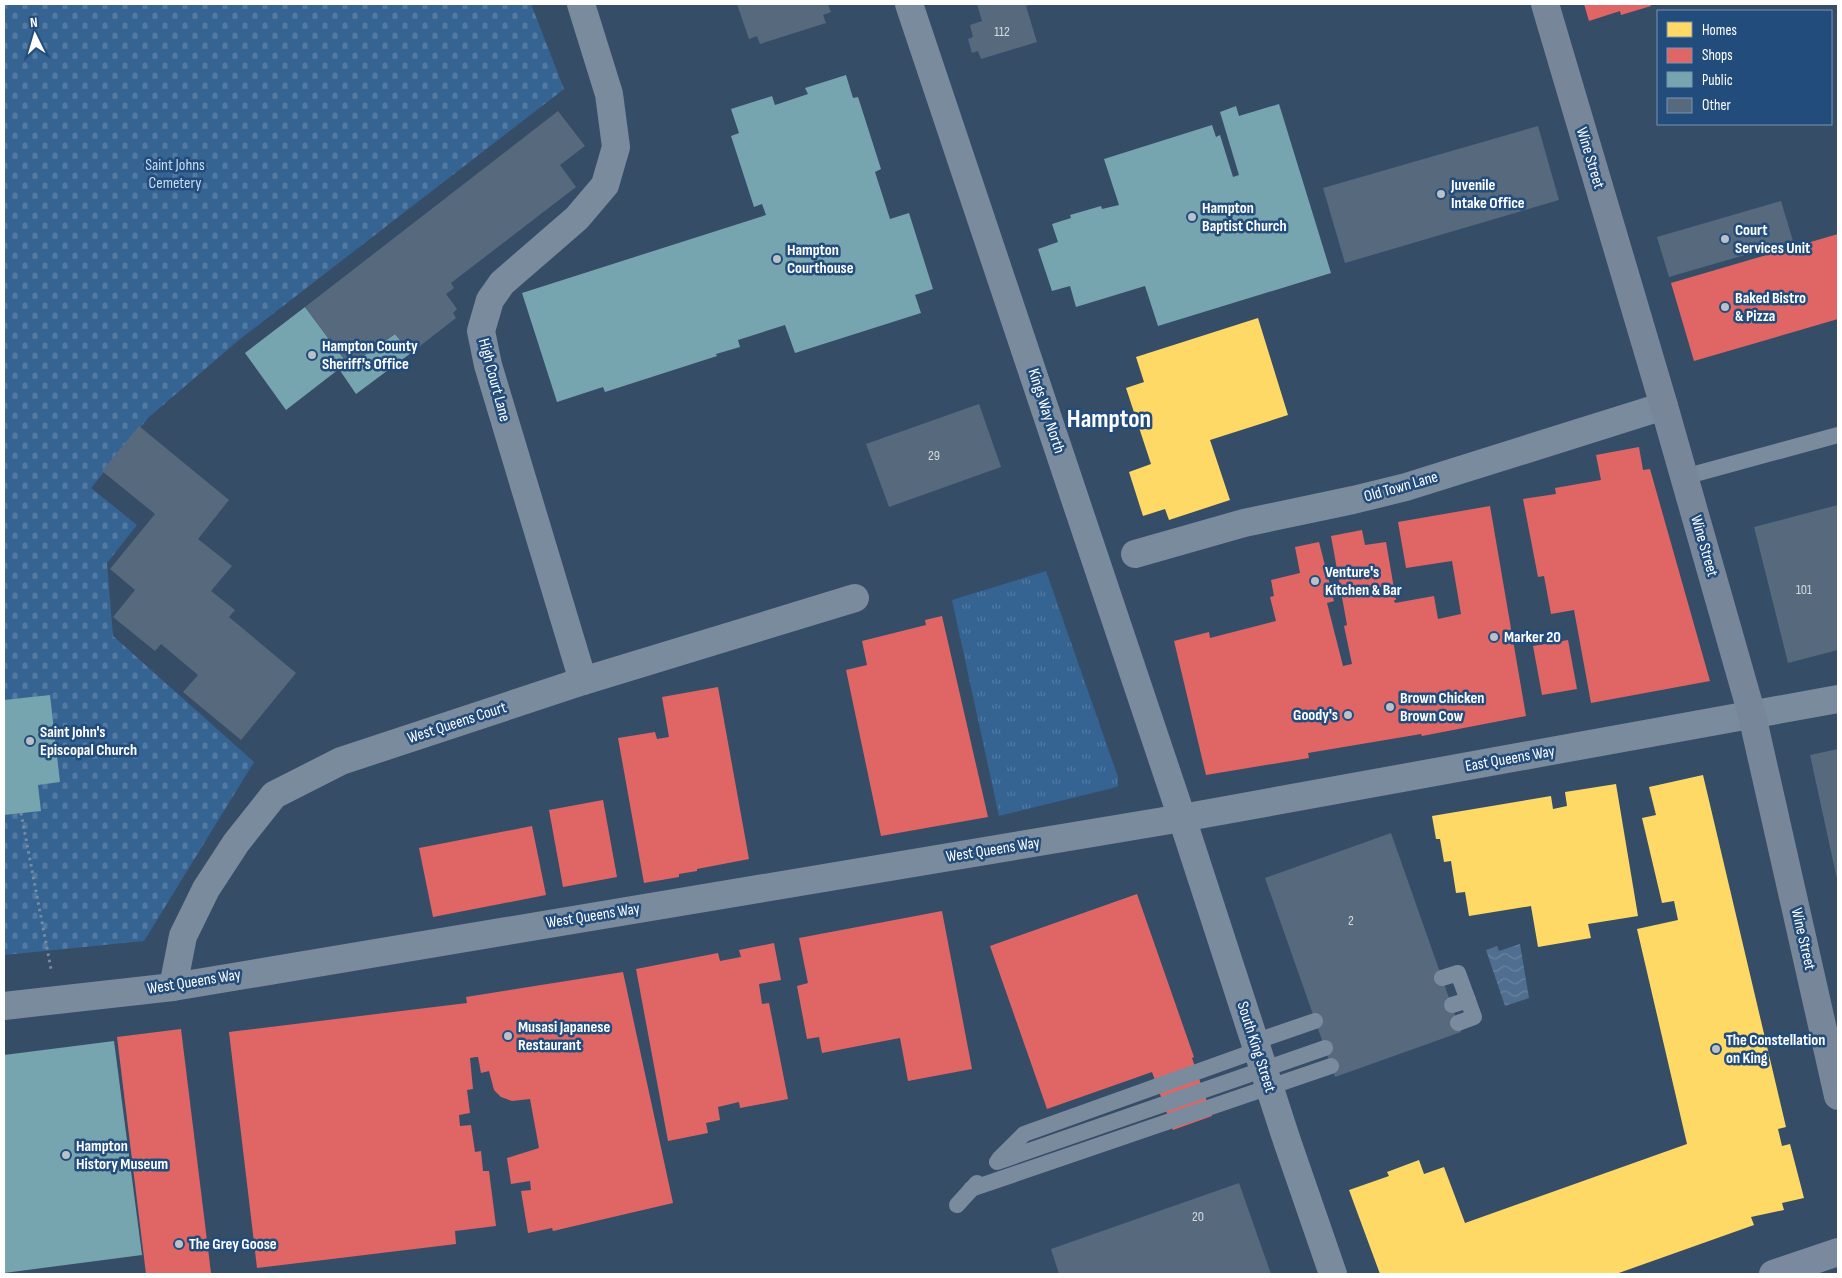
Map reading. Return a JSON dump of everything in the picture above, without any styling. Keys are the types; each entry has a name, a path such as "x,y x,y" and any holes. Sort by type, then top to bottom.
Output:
{"main road":[{"path":"1773,1274 1838,1252"}],"street":[{"name":"High Court Lane","path":"581,4 610,94 616,146 605,185 577,218 502,283 490,300 481,331 488,365 583,681"},
{"name":"Kings Way North","path":"909,4 1182,818"},
{"name":"Wine Street","path":"1545,4 1664,406 1752,716 1838,1096"},
{"name":"Old Town Lane","path":"1135,554 1244,523 1406,487 1664,406"},
{"name":"West Queens Court","path":"173,986 183,936 206,889 236,843 274,795 341,761 583,681 855,598"},
{"name":"East Queens Way","path":"1182,818 1838,699"},
{"name":"West Queens Way","path":"4,1006 173,986 1182,818"},
{"name":"South King Street","path":"1182,818 1261,1062 1333,1274"}],"lane":[{"path":"1684,477 1838,435"},
{"path":"1442,978 1458,972 1468,1000 1474,1017 1458,1023"},
{"path":"1452,1005 1468,1000"},
{"path":"971,1189 1261,1062 1315,1021"},
{"path":"957,1205 1024,1134 1261,1062 1325,1048"},
{"path":"1261,1062 1331,1066"}],"path":[{"path":"21,813 51,970"}],"green space":[{"name":"Saint Johns Cemetery","path":"4,4 531,4 564,89 239,340 149,417 91,488 137,525 107,563 113,636 254,762 144,941 4,955"},
{"path":"1046,571 1118,777 1118,786 999,816 952,600"}],"water":[{"path":"1520,944 1529,998 1505,1006 1486,950 1497,946 1499,951"}],"building: Homes":[{"path":"1258,318 1288,415 1210,440 1230,500 1169,520 1165,509 1143,516 1129,472 1151,464 1126,388 1144,382 1136,357"},
{"name":"The Constellation on King","path":"1703,775 1786,1127 1778,1129 1782,1146 1790,1144 1804,1198 1782,1203 1784,1210 1751,1217 1754,1225 1616,1274 1380,1274 1349,1190 1389,1176 1387,1172 1419,1160 1424,1174 1444,1167 1465,1223 1687,1144 1637,929 1678,920 1674,901 1662,903 1642,818 1656,815 1649,787"},
{"path":"1616,784 1638,916 1588,924 1591,938 1538,947 1531,906 1469,916 1465,892 1456,893 1451,861 1444,862 1440,839 1436,839 1432,816 1551,796 1553,809 1567,806 1565,792"}],"building: Shops":[{"path":"1584,4 1650,4 1651,6 1621,15 1620,11 1589,21"},
{"path":"1838,234 1838,319 1694,361 1671,283"},
{"path":"1639,447 1643,470 1650,469 1710,681 1591,703 1574,610 1551,614 1544,576 1538,577 1523,499 1556,494 1555,488 1601,480 1596,455"},
{"path":"1490,506 1526,716 1422,736 1421,734 1308,753 1309,758 1206,775 1174,641 1209,632 1210,638 1276,621 1270,597 1274,596 1271,580 1300,573 1295,547 1319,542 1334,601 1327,603 1343,666 1352,664 1344,626 1347,625 1331,536 1362,530 1365,545 1386,542 1395,603 1434,596 1438,619 1461,614 1452,561 1406,568 1398,522"},
{"path":"942,616 988,817 881,836 846,670 867,665 862,641 926,625 925,620"},
{"path":"1568,640 1577,689 1542,695 1533,646"},
{"path":"718,687 749,859 697,869 697,871 679,874 679,877 644,883 618,738 655,732 657,739 669,737 662,697"},
{"path":"603,800 617,877 563,887 549,810"},
{"path":"532,826 546,895 433,917 419,848"},
{"path":"1137,894 1194,1057 1192,1058 1212,1116 1173,1130 1152,1072 1047,1109 990,946"},
{"path":"942,911 972,1069 908,1081 900,1038 822,1053 819,1037 807,1039 797,986 808,983 799,938"},
{"path":"774,943 781,980 759,984 762,1004 769,1003 788,1099 740,1108 739,1102 718,1107 720,1120 706,1123 708,1133 668,1141 636,969 718,953 720,961 741,957 739,950"},
{"path":"623,972 673,1203 553,1231 552,1228 528,1233 521,1191 531,1190 530,1181 511,1184 507,1158 539,1148 530,1099 512,1101 501,1097 494,1090 489,1071 481,1073 478,1057 476,1057 470,1058 473,1089 467,1090 470,1113 459,1115 460,1126 471,1125 475,1152 481,1151 483,1171 489,1171 496,1226 455,1231 456,1244 257,1268 229,1032 467,1003 466,997"},
{"path":"181,1029 211,1273 146,1274 117,1037"}],"building: Public":[{"name":"Hampton Courthouse","path":"846,75 853,98 858,97 881,169 875,172 890,219 909,213 933,289 915,295 921,313 795,353 785,325 738,340 740,347 716,354 717,356 605,392 603,387 557,402 522,293 766,215 762,204 754,207 731,136 739,133 731,109 772,96 775,105 808,94 805,88"},
{"name":"Hampton Baptist Church","path":"1279,104 1331,273 1158,326 1145,286 1076,307 1070,286 1052,291 1038,249 1058,242 1052,224 1071,218 1070,215 1101,206 1102,209 1119,205 1104,159 1212,125 1216,137 1220,135 1233,177 1239,175 1220,112 1236,106 1239,116"},
{"path":"305,307 349,366 395,334 411,353 356,394 339,369 286,410 245,353"},
{"name":"Saint John's Episcopal Church","path":"50,695 60,782 38,785 41,811 4,815 4,700"},
{"name":"Hampton History Museum","path":"114,1041 142,1255 4,1273 4,1055"}],"building: Other":[{"path":"737,4 828,4 831,12 823,15 826,23 760,44 757,36 749,39"},
{"path":"977,4 1033,4 1026,6 1037,42 981,59 978,51 972,53 968,39 973,37 970,25 982,21"},
{"path":"558,111 585,146 560,165 576,187 451,283 454,288 446,294 457,309 453,313 456,318 411,353 395,334 349,366 305,307"},
{"name":"Juvenile Intake Office","path":"1538,126 1559,200 1345,263 1323,188"},
{"name":"Court Services Unit","path":"1781,201 1793,241 1669,277 1657,237"},
{"path":"979,404 1001,467 889,507 866,444"},
{"path":"139,426 229,500 198,539 232,566 211,591 235,610 229,617 296,673 241,740 183,692 198,675 161,644 155,651 113,617 135,590 110,569 155,514 102,471"},
{"path":"1838,505 1838,650 1788,663 1754,527"},
{"path":"1838,749 1838,879 1837,879 1810,755"},
{"path":"1391,833 1461,1032 1335,1077 1265,878"},
{"path":"1239,1183 1271,1274 1059,1274 1051,1249"}],"place":[{"name":"Juvenile Intake Office","path":"1441,194"},
{"name":"Hampton Baptist Church","path":"1192,217"},
{"name":"Court Services Unit","path":"1725,239"},
{"name":"Hampton Courthouse","path":"777,259"},
{"name":"Baked Bistro & Pizza","path":"1725,307"},
{"name":"Hampton County Sheriff's Office","path":"312,355"},
{"name":"Venture's Kitchen & Bar","path":"1315,581"},
{"name":"Marker 20","path":"1494,637"},
{"name":"Brown Chicken Brown Cow","path":"1390,707"},
{"name":"Goody's","path":"1348,715"},
{"name":"Saint John's Episcopal Church","path":"30,741"},
{"name":"Musasi Japanese Restaurant","path":"508,1036"},
{"name":"The Constellation on King","path":"1716,1049"},
{"name":"Hampton History Museum","path":"66,1155"},
{"name":"The Grey Goose","path":"179,1244"}],"district":[{"name":"Hampton","path":"1109,419"}]}
